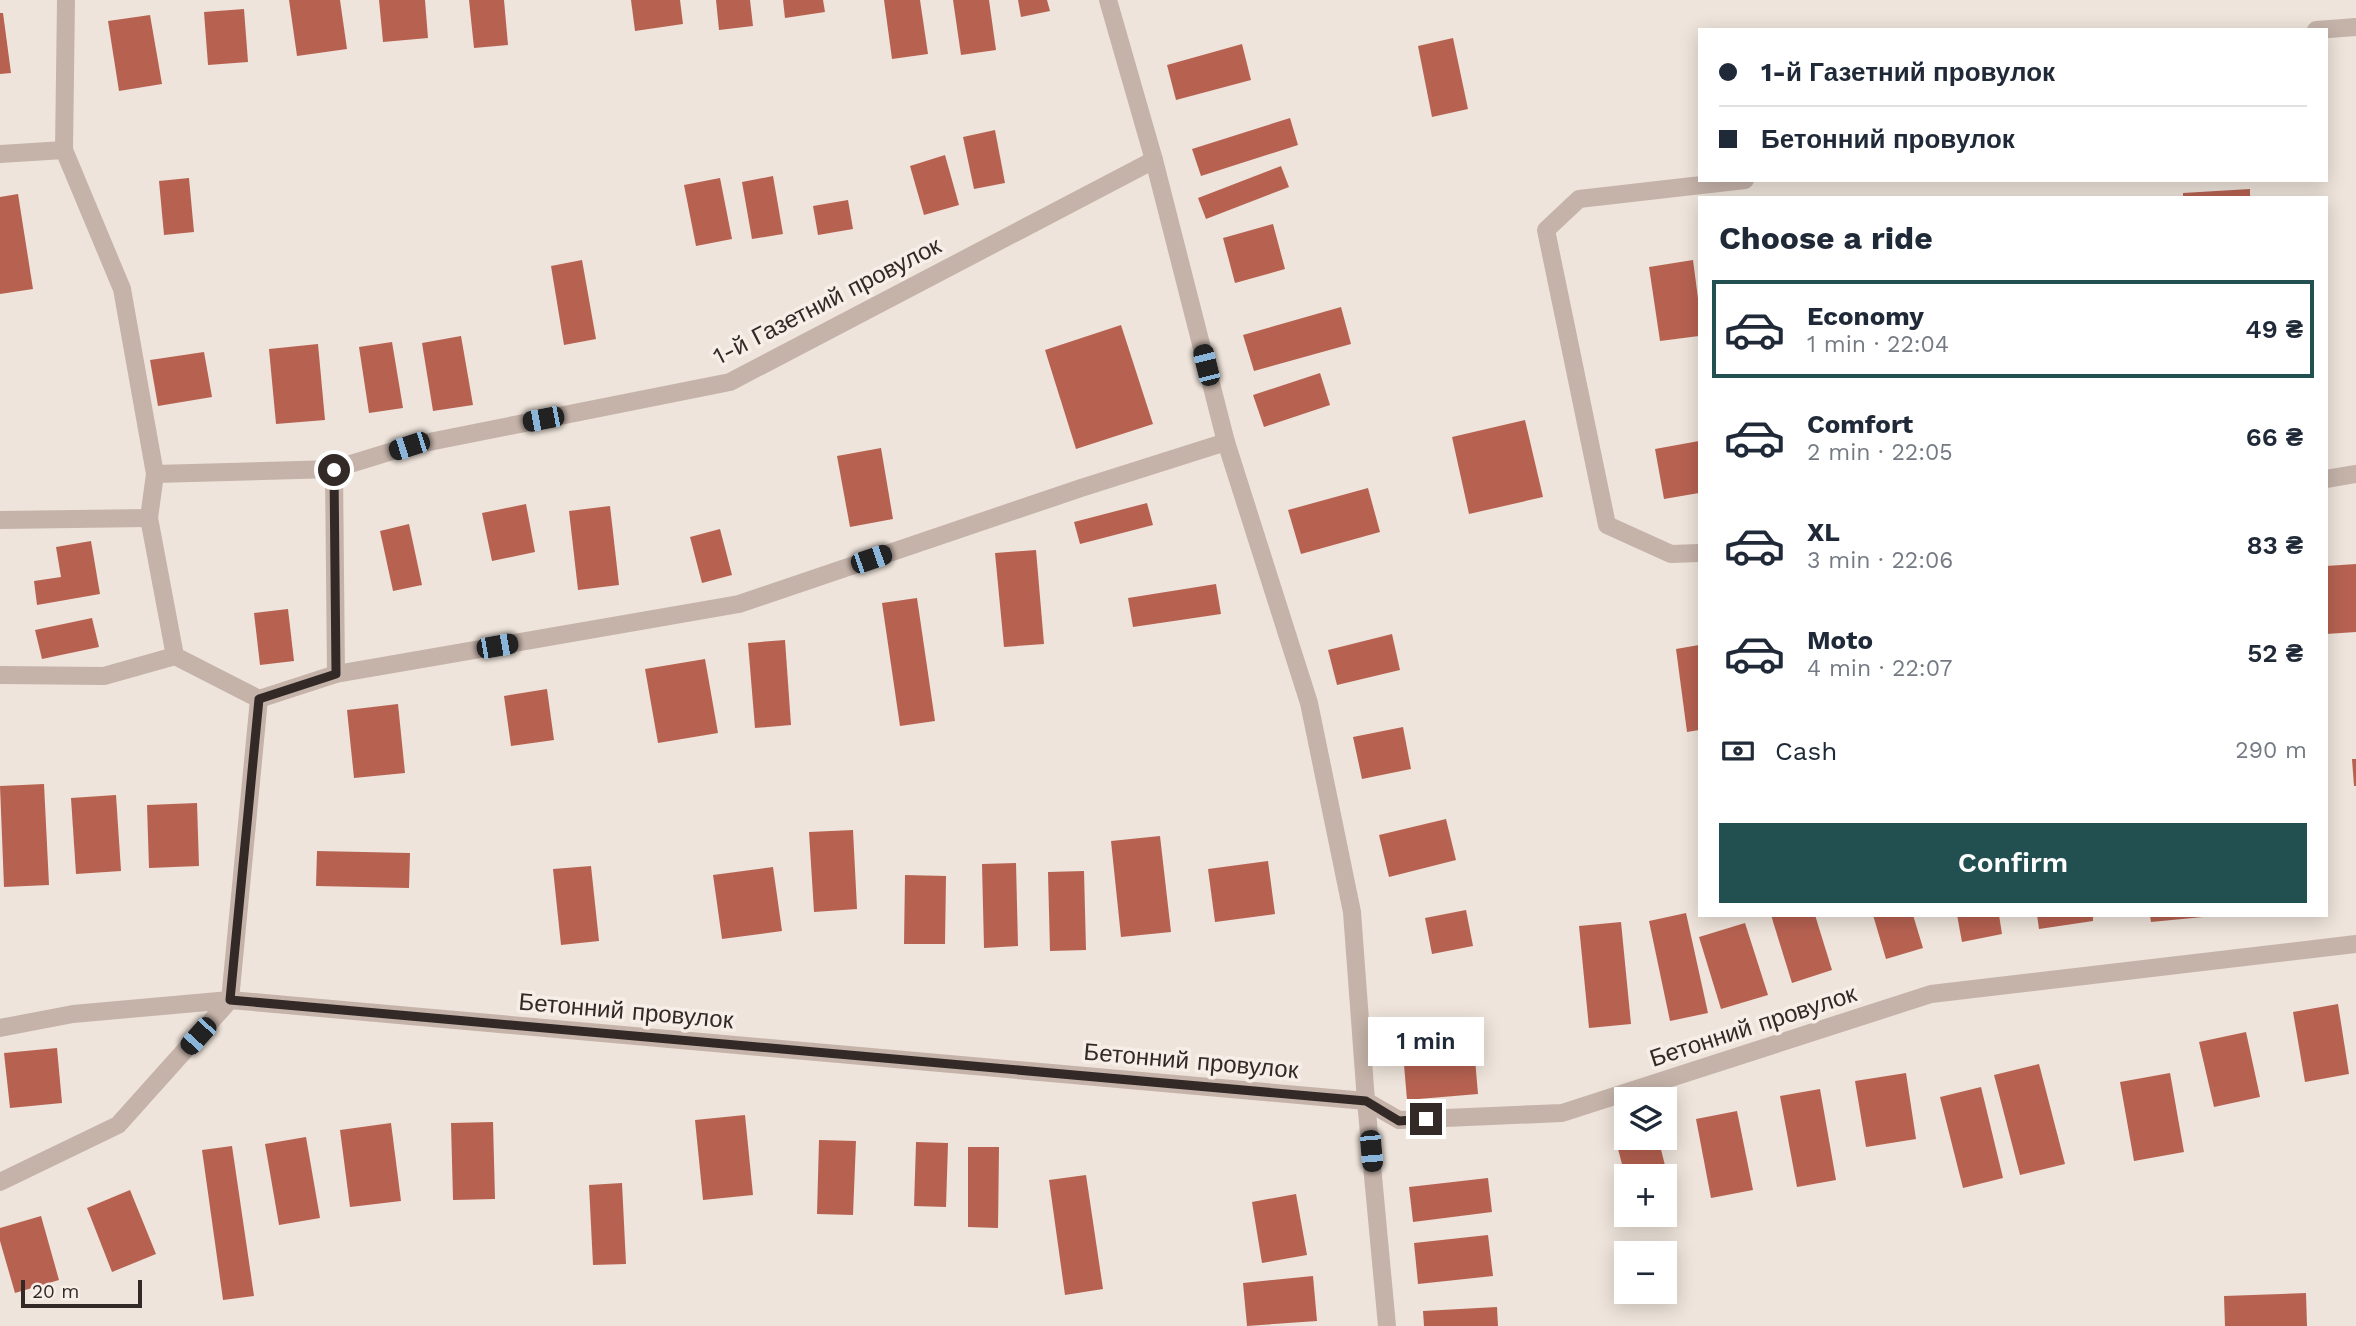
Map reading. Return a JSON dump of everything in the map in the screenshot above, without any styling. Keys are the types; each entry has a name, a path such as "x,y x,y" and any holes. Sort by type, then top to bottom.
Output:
{"street":[{"path":"66,0 64,150 122,289 155,474 149,518 175,656"},
{"path":"1108,0 1154,160 1226,442 1309,704 1352,912 1387,1326"},
{"path":"2328,29 2356,27"},
{"path":"0,154 64,150"},
{"name":"1-й Газетний провулок","path":"155,474 334,470 409,446 730,382 1154,160"},
{"path":"1698,553 1671,554 1607,525 1546,230 1579,199 1728,182"},
{"path":"0,675 104,676 175,656 259,699 336,674 739,604 1226,442"},
{"path":"334,470 336,674"},
{"path":"2328,480 2356,474"},
{"path":"0,520 149,518"},
{"path":"0,1182 118,1125 230,1000 259,699"},
{"name":"Бетонний провулок","path":"0,1028 72,1014 230,1000 1366,1101 1399,1121 1562,1113 1931,994 2356,944"}],"building":[{"path":"289,0 340,0 347,49 297,56"},
{"path":"379,0 425,0 428,38 383,42"},
{"path":"469,0 504,0 508,45 474,48"},
{"path":"631,0 680,0 683,24 635,31"},
{"path":"716,0 750,0 753,26 719,30"},
{"path":"783,0 823,0 825,12 785,18"},
{"path":"884,0 920,0 928,54 892,59"},
{"path":"953,0 989,0 996,50 961,55"},
{"path":"1018,0 1047,0 1050,11 1021,17"},
{"path":"244,9 248,62 208,65 204,12"},
{"path":"0,13 3,13 11,73 0,74"},
{"path":"150,15 162,84 119,91 108,21"},
{"path":"1453,38 1468,109 1432,117 1418,46"},
{"path":"1242,44 1251,80 1176,100 1167,65"},
{"path":"1290,118 1298,145 1201,176 1192,149"},
{"path":"995,130 1005,183 974,189 963,137"},
{"path":"945,155 959,205 924,215 910,166"},
{"path":"1281,166 1289,187 1206,219 1198,198"},
{"path":"773,176 783,234 752,239 742,182"},
{"path":"189,178 194,232 164,235 159,181"},
{"path":"720,178 732,239 696,246 684,185"},
{"path":"2250,189 2250,196 2183,196 2183,193"},
{"path":"18,194 33,289 0,294 0,197"},
{"path":"848,200 853,229 818,235 813,206"},
{"path":"1273,224 1285,269 1235,283 1223,238"},
{"path":"582,260 596,339 564,345 551,266"},
{"path":"1693,260 1698,298 1698,336 1660,341 1649,267"},
{"path":"1341,307 1351,344 1254,371 1243,335"},
{"path":"1121,325 1153,424 1076,449 1045,350"},
{"path":"461,336 473,405 433,411 422,343"},
{"path":"392,342 403,408 369,413 359,347"},
{"path":"318,344 325,420 276,424 269,349"},
{"path":"204,352 212,397 158,406 150,360"},
{"path":"1320,373 1330,405 1264,427 1253,395"},
{"path":"1525,420 1543,497 1469,514 1452,437"},
{"path":"1698,441 1698,493 1664,499 1655,449"},
{"path":"881,448 893,519 850,527 837,456"},
{"path":"1368,488 1380,532 1301,554 1288,510"},
{"path":"1147,503 1153,525 1080,544 1074,522"},
{"path":"526,504 535,552 492,561 482,513"},
{"path":"610,506 619,585 578,590 569,511"},
{"path":"409,524 422,585 393,591 380,531"},
{"path":"720,529 732,575 702,583 690,537"},
{"path":"91,541 100,594 37,605 34,581 61,577 56,547"},
{"path":"1036,550 1044,644 1004,647 995,553"},
{"path":"2356,564 2356,632 2328,634 2328,566"},
{"path":"1216,584 1221,614 1133,627 1128,598"},
{"path":"917,598 935,721 900,726 882,603"},
{"path":"288,609 294,661 260,665 254,613"},
{"path":"92,618 99,647 42,659 35,630"},
{"path":"1392,634 1400,670 1337,685 1328,650"},
{"path":"785,640 791,725 755,728 748,643"},
{"path":"1698,645 1698,730 1687,732 1676,649"},
{"path":"705,659 718,733 658,743 645,669"},
{"path":"547,689 554,740 511,746 504,696"},
{"path":"398,704 405,773 354,778 347,710"},
{"path":"1403,727 1411,769 1362,779 1353,737"},
{"path":"2352,759 2356,759 2356,786 2354,786"},
{"path":"44,784 49,885 4,887 0,786"},
{"path":"116,795 121,871 76,874 71,798"},
{"path":"197,803 199,866 149,868 147,805"},
{"path":"1446,819 1456,860 1389,877 1379,835"},
{"path":"853,830 857,909 814,912 809,832"},
{"path":"1160,836 1171,932 1121,937 1111,841"},
{"path":"317,851 410,853 409,888 316,886"},
{"path":"1268,861 1275,914 1215,922 1208,869"},
{"path":"1016,863 1018,946 984,948 982,864"},
{"path":"591,866 599,941 561,945 553,869"},
{"path":"773,867 782,931 722,939 713,875"},
{"path":"1084,871 1086,950 1050,951 1048,872"},
{"path":"905,875 946,876 945,944 904,944"},
{"path":"1466,910 1473,946 1432,954 1425,918"},
{"path":"1686,913 1708,1013 1670,1021 1649,921"},
{"path":"1772,917 1816,917 1832,970 1792,983"},
{"path":"1874,917 1914,917 1923,948 1886,959"},
{"path":"1957,917 1999,917 2002,934 1962,942"},
{"path":"2037,917 2093,917 2093,921 2039,929"},
{"path":"2150,917 2203,917 2151,922"},
{"path":"1621,922 1631,1024 1589,1028 1579,926"},
{"path":"1745,923 1768,995 1721,1009 1699,937"},
{"path":"2338,1004 2349,1074 2305,1082 2293,1012"},
{"path":"2246,1032 2260,1097 2214,1107 2199,1042"},
{"path":"1474,1047 1478,1094 1407,1100 1403,1053"},
{"path":"57,1048 62,1103 10,1108 4,1053"},
{"path":"2039,1064 2065,1164 2020,1175 1994,1075"},
{"path":"1906,1073 1916,1139 1866,1147 1855,1081"},
{"path":"2170,1073 2184,1152 2134,1161 2120,1082"},
{"path":"1981,1087 2003,1178 1963,1188 1940,1097"},
{"path":"1820,1089 1836,1180 1797,1187 1780,1096"},
{"path":"1737,1111 1753,1190 1711,1198 1696,1119"},
{"path":"745,1115 753,1195 703,1200 695,1120"},
{"path":"493,1122 495,1199 453,1200 451,1123"},
{"path":"391,1123 401,1201 350,1207 340,1130"},
{"path":"306,1137 320,1218 279,1225 265,1144"},
{"path":"819,1140 856,1141 853,1215 817,1214"},
{"path":"916,1142 948,1143 946,1207 914,1206"},
{"path":"232,1146 254,1296 223,1300 202,1150"},
{"path":"968,1147 999,1147 998,1228 968,1227"},
{"path":"1618,1150 1661,1150 1665,1164 1622,1164"},
{"path":"1086,1175 1103,1289 1065,1295 1049,1180"},
{"path":"1488,1178 1492,1212 1413,1222 1409,1187"},
{"path":"622,1183 626,1264 593,1265 589,1185"},
{"path":"130,1190 156,1254 112,1272 87,1208"},
{"path":"1296,1194 1307,1255 1262,1263 1252,1202"},
{"path":"41,1216 59,1280 15,1293 0,1241 0,1228"},
{"path":"1488,1235 1493,1276 1418,1284 1414,1243"},
{"path":"1313,1276 1317,1321 1247,1326 1243,1283"},
{"path":"2306,1293 2307,1326 2225,1326 2224,1296"},
{"path":"1497,1307 1498,1326 1424,1326 1423,1311"}],"route":[{"path":"334,470 336,674 259,699 230,1000 1366,1101 1399,1121 1426,1119"}]}
